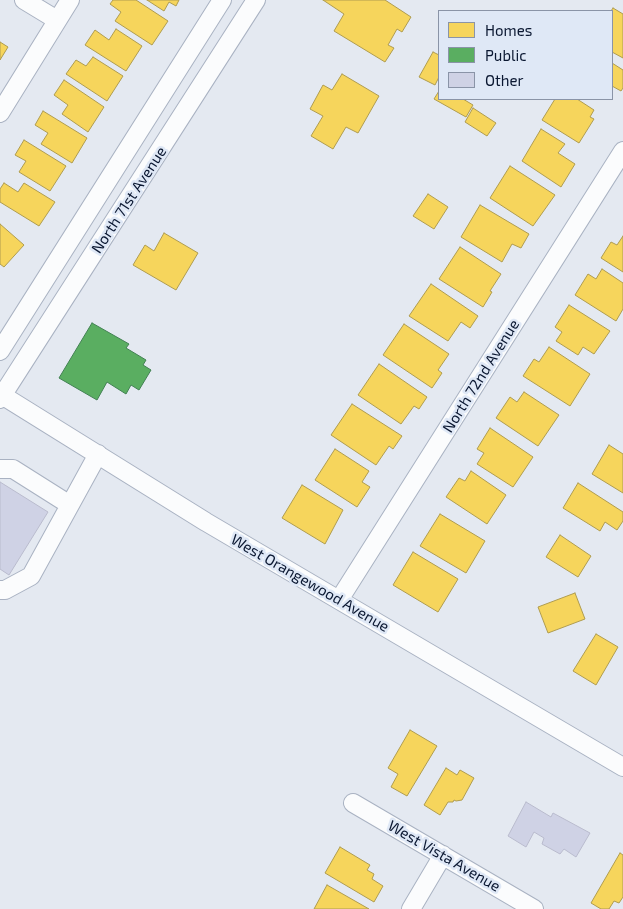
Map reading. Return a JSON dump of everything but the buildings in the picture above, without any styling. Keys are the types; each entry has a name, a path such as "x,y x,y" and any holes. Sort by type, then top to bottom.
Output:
{"street":[{"path":"24,0 57,20"},
{"path":"0,113 70,0"},
{"name":"North 71st Avenue","path":"0,351 222,0"},
{"name":"North 71st Avenue","path":"1,396 256,0"},
{"name":"North 72nd Avenue","path":"339,600 623,152"},
{"name":"West Orangewood Avenue","path":"1,396 206,522 623,767"},
{"path":"0,590 4,590 31,576 98,454"},
{"path":"0,469 13,470 70,505"},
{"name":"West Vista Avenue","path":"354,803 534,909"},
{"path":"411,909 443,855"}]}
